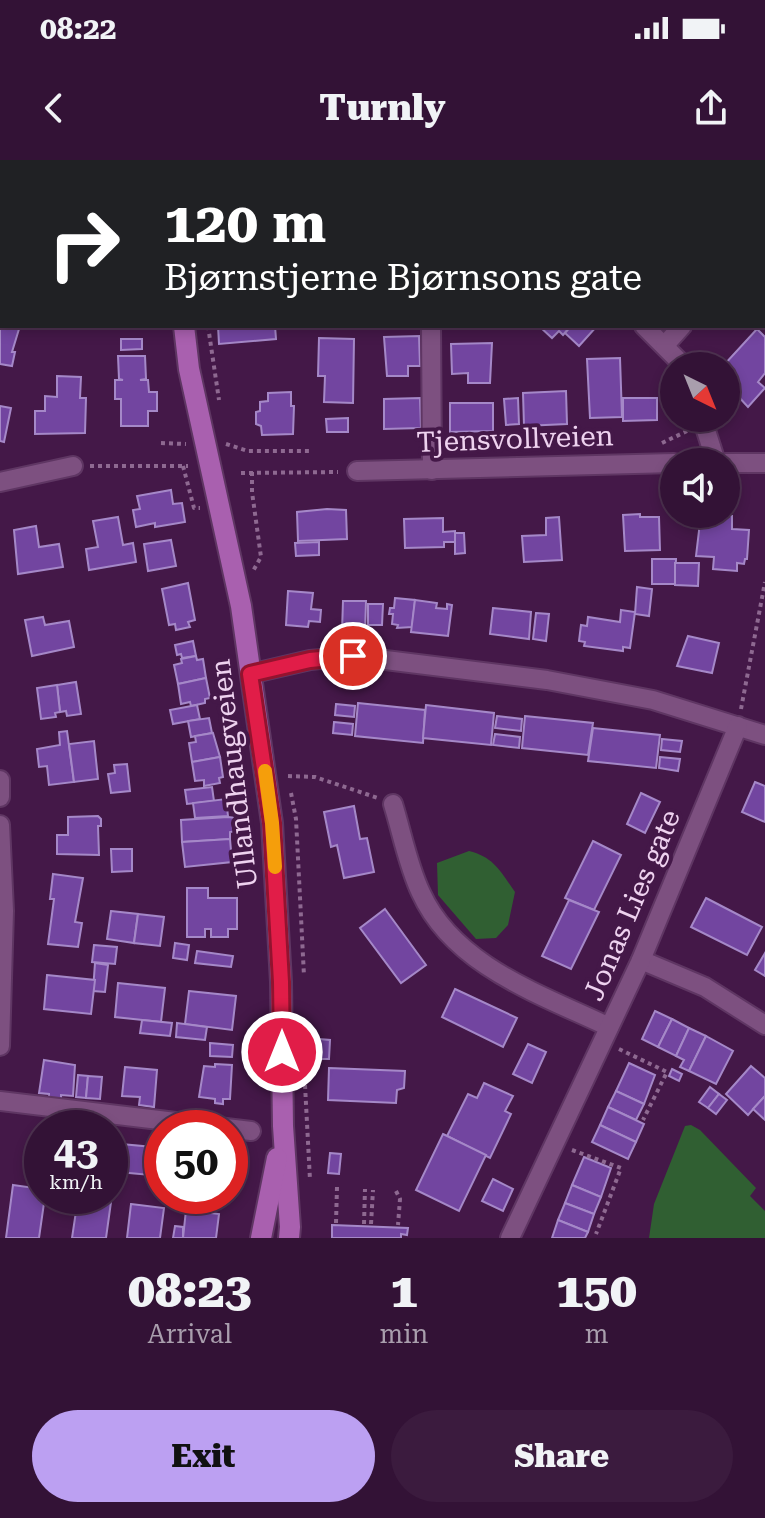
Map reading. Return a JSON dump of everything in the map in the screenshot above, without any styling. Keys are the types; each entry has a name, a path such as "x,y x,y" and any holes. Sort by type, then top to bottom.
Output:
{"main road":[{"name":"Ullandhaugveien","path":"184,328 189,369 241,606 272,823 281,982 283,1126 289,1238"},
{"name":"Ullandhaugveien","path":"261,1238 283,1126"}],"street":[{"path":"431,328 432,470"},
{"path":"646,328 671,352"},
{"path":"665,345 680,328"},
{"name":"Tjensvollveien","path":"357,471 660,463"},
{"path":"740,463 765,463"},
{"path":"0,482 73,466"},
{"path":"250,674 310,660 353,656 547,680 653,700 765,735"},
{"name":"Jonas Lies gate","path":"510,1238 641,960 738,726"},
{"path":"0,780 0,797"},
{"path":"393,804 420,892 437,919 464,949 511,980 606,1034"},
{"path":"0,825 4,911 0,1046"},
{"path":"641,960 705,987 765,1025"},
{"path":"0,1101 251,1131"}],"path":[{"path":"161,443 189,444"},
{"path":"226,444 248,451 309,451"},
{"path":"73,466 186,466 194,508 201,508"},
{"path":"241,473 357,471"},
{"path":"252,472 261,557 252,574"},
{"path":"738,726 765,582"},
{"path":"288,776 326,780 393,804"},
{"path":"606,1034 667,1072 643,1120"},
{"path":"567,1148 621,1168 596,1234"},
{"path":"336,1223 337,1187"},
{"path":"364,1224 365,1189"},
{"path":"371,1224 373,1190"},
{"path":"396,1191 400,1199 398,1225"}],"green space":[{"path":"469,851 491,861 515,892 508,925 496,938 476,939 438,895 437,863"},
{"path":"691,1125 700,1130 756,1188 750,1196 765,1211 765,1238 649,1238 654,1204 685,1126"}],"building":[{"path":"0,328 19,329 12,352 15,352 12,366 0,364"},
{"path":"218,328 275,328 276,339 219,344"},
{"path":"541,328 569,328 563,335 559,331 552,338"},
{"path":"569,328 595,328 579,346 565,333"},
{"path":"757,329 765,337 765,373 758,382 765,388 748,407 740,398 740,352 736,352"},
{"path":"419,336 420,366 408,366 408,376 387,376 384,337"},
{"path":"319,338 354,339 353,403 324,402 325,376 318,376"},
{"path":"121,339 142,339 142,349 121,350"},
{"path":"492,343 490,383 468,383 468,373 452,374 451,344"},
{"path":"118,356 145,356 146,379 140,380 148,380 149,392 157,392 157,411 148,411 148,426 121,426 121,399 115,399 115,380 123,380 119,379"},
{"path":"620,358 622,417 590,418 587,359"},
{"path":"57,376 81,377 80,398 86,398 85,433 35,434 35,411 45,411 45,396 57,397"},
{"path":"566,391 567,424 524,426 523,393"},
{"path":"291,392 293,434 262,435 261,426 256,424 260,402 268,401 268,393"},
{"path":"420,398 421,428 384,429 384,399"},
{"path":"518,398 519,424 506,425 504,399"},
{"path":"623,398 657,398 657,420 623,421"},
{"path":"450,403 493,403 493,431 450,432"},
{"path":"0,406 11,408 4,442 0,441"},
{"path":"348,418 348,432 327,432 326,419"},
{"path":"171,490 173,504 182,503 185,522 136,527 133,510 140,509 137,496"},
{"path":"346,510 347,539 298,541 297,512"},
{"path":"640,514 640,517 659,517 660,550 625,551 623,515"},
{"path":"118,517 123,545 133,543 136,562 89,570 86,549 98,547 93,521"},
{"path":"559,517 562,560 524,562 522,536 546,535 546,518"},
{"path":"443,518 443,532 455,531 455,542 444,542 444,547 405,548 404,519"},
{"path":"36,526 39,547 59,544 63,567 18,574 14,530"},
{"path":"699,528 749,530 747,559 744,564 737,563 737,571 713,569 714,557 696,556"},
{"path":"455,533 464,533 465,553 455,554"},
{"path":"171,540 176,566 148,571 144,544"},
{"path":"319,542 319,555 296,556 295,543"},
{"path":"652,559 676,559 675,584 652,584"},
{"path":"675,563 699,563 698,586 675,585"},
{"path":"188,583 195,620 188,622 190,627 176,630 175,624 169,625 162,589"},
{"path":"637,587 652,589 649,616 635,614"},
{"path":"288,591 313,593 311,609 321,610 320,622 309,621 308,627 286,625"},
{"path":"395,598 415,600 412,627 397,628 398,625 392,624 393,614 389,614 390,608 394,608"},
{"path":"415,600 437,603 436,608 447,609 447,604 452,605 448,636 411,632"},
{"path":"343,601 366,601 365,632 342,631"},
{"path":"368,604 383,604 382,625 368,625"},
{"path":"493,608 531,612 529,639 490,634"},
{"path":"621,610 635,612 630,648 623,647 623,651 584,646 585,642 579,641 581,625 587,626 588,617 620,622"},
{"path":"536,613 549,614 546,641 533,639"},
{"path":"43,617 45,625 69,621 74,647 32,656 25,620"},
{"path":"688,636 719,643 712,673 677,666"},
{"path":"193,641 196,656 182,658 181,654 177,655 175,645"},
{"path":"196,656 197,660 203,659 206,678 178,684 174,665 182,663 181,659"},
{"path":"206,678 210,698 205,699 205,703 191,706 190,702 181,704 178,684"},
{"path":"76,682 81,714 67,716 66,711 60,712 57,685"},
{"path":"57,685 60,712 55,713 56,717 41,719 37,688"},
{"path":"358,703 425,710 423,743 355,736"},
{"path":"336,704 355,706 354,717 335,715"},
{"path":"197,705 200,719 173,724 170,710"},
{"path":"426,705 494,713 491,745 423,738"},
{"path":"497,716 522,719 521,731 495,728"},
{"path":"525,716 593,723 588,755 522,748"},
{"path":"209,718 212,733 191,737 188,721"},
{"path":"334,722 353,724 352,735 333,733"},
{"path":"593,728 660,735 656,768 588,761"},
{"path":"67,731 74,782 49,785 47,766 39,767 37,749 60,745 59,732"},
{"path":"213,733 220,757 192,762 189,743 196,742 195,736"},
{"path":"495,734 520,737 519,748 493,745"},
{"path":"662,739 682,741 680,752 661,750"},
{"path":"94,741 98,779 74,782 69,744"},
{"path":"220,757 223,777 219,778 220,783 204,786 204,780 195,781 192,762"},
{"path":"660,757 680,759 678,771 659,768"},
{"path":"127,764 130,791 111,793 108,774 115,773 114,765"},
{"path":"755,782 765,786 765,822 742,812"},
{"path":"212,787 214,801 187,804 185,790"},
{"path":"641,793 660,802 645,833 627,824"},
{"path":"226,799 228,816 195,818 193,803"},
{"path":"354,806 360,839 367,838 374,872 344,878 337,845 331,847 324,812"},
{"path":"98,816 101,819 101,826 98,826 99,855 57,854 57,835 68,835 68,817"},
{"path":"236,818 237,831 230,832 230,839 182,842 181,820"},
{"path":"230,839 232,862 185,867 182,842"},
{"path":"593,841 621,855 594,910 565,898"},
{"path":"111,849 132,849 132,871 112,872"},
{"path":"53,874 83,878 75,922 82,923 78,947 48,944 54,899 50,899"},
{"path":"187,888 208,888 208,898 237,898 237,929 228,929 228,937 211,937 211,929 205,929 205,937 187,937"},
{"path":"706,898 762,927 747,955 691,927"},
{"path":"569,900 599,912 571,969 542,956"},
{"path":"385,909 426,965 401,983 360,928"},
{"path":"111,911 138,914 134,943 107,939"},
{"path":"138,914 164,917 160,946 134,943"},
{"path":"175,943 189,945 187,960 173,958"},
{"path":"94,945 117,947 115,964 92,962"},
{"path":"197,951 233,956 231,967 195,963"},
{"path":"765,953 765,976 755,970"},
{"path":"95,963 108,965 105,992 93,991"},
{"path":"47,975 95,980 91,1014 44,1009"},
{"path":"118,983 165,988 161,1022 115,1017"},
{"path":"455,989 517,1018 503,1047 442,1017"},
{"path":"189,991 236,996 232,1030 185,1024"},
{"path":"655,1011 672,1019 658,1047 642,1039"},
{"path":"672,1019 689,1028 676,1056 658,1047"},
{"path":"142,1020 172,1023 170,1036 140,1033"},
{"path":"177,1023 207,1027 205,1040 176,1037"},
{"path":"689,1028 706,1036 689,1071 680,1067 684,1060 676,1056"},
{"path":"706,1036 733,1051 716,1084 689,1071"},
{"path":"319,1039 330,1040 329,1059 318,1059"},
{"path":"210,1043 233,1045 232,1057 210,1056"},
{"path":"528,1044 546,1052 532,1083 513,1074"},
{"path":"44,1060 75,1065 73,1096 49,1098 49,1094 39,1093"},
{"path":"629,1063 655,1075 644,1104 616,1091"},
{"path":"215,1064 232,1065 230,1099 223,1099 223,1104 215,1103 215,1099 199,1097 204,1066 215,1067"},
{"path":"751,1066 765,1078 765,1096 748,1115 726,1094"},
{"path":"125,1067 157,1070 154,1107 139,1105 140,1097 122,1096"},
{"path":"329,1068 405,1071 404,1088 397,1090 396,1103 328,1100"},
{"path":"672,1069 682,1074 679,1081 669,1076"},
{"path":"78,1075 88,1076 86,1098 76,1097"},
{"path":"88,1076 102,1077 100,1099 86,1098"},
{"path":"484,1083 513,1096 505,1111 511,1114 490,1158 447,1136 468,1094 477,1098"},
{"path":"710,1087 719,1094 708,1108 699,1102"},
{"path":"616,1091 644,1104 636,1120 608,1107"},
{"path":"719,1094 727,1100 716,1114 708,1108"},
{"path":"765,1096 765,1120 753,1109"},
{"path":"608,1107 644,1124 636,1142 600,1125"},
{"path":"600,1125 636,1142 628,1159 592,1142"},
{"path":"443,1134 486,1155 459,1211 416,1190"},
{"path":"128,1145 144,1146 144,1174 128,1173"},
{"path":"330,1153 341,1154 339,1174 328,1173"},
{"path":"584,1157 611,1168 601,1197 572,1185"},
{"path":"493,1179 513,1189 503,1211 482,1201"},
{"path":"13,1185 24,1187 24,1214 42,1214 39,1238 6,1238"},
{"path":"572,1185 601,1197 594,1214 565,1203"},
{"path":"565,1203 594,1214 588,1232 558,1220"},
{"path":"131,1204 144,1206 144,1214 163,1214 160,1238 127,1238"},
{"path":"76,1214 109,1214 106,1238 72,1238"},
{"path":"186,1214 219,1214 216,1238 183,1238"},
{"path":"558,1220 588,1232 585,1238 552,1238"},
{"path":"332,1225 408,1228 407,1235 401,1234 401,1238 332,1238"},
{"path":"175,1226 183,1227 183,1238 173,1238"}],"slow traffic":[{"path":"265,771 275,867"}],"route":[{"path":"282,1052 272,823 250,674 310,660 353,656"}]}
